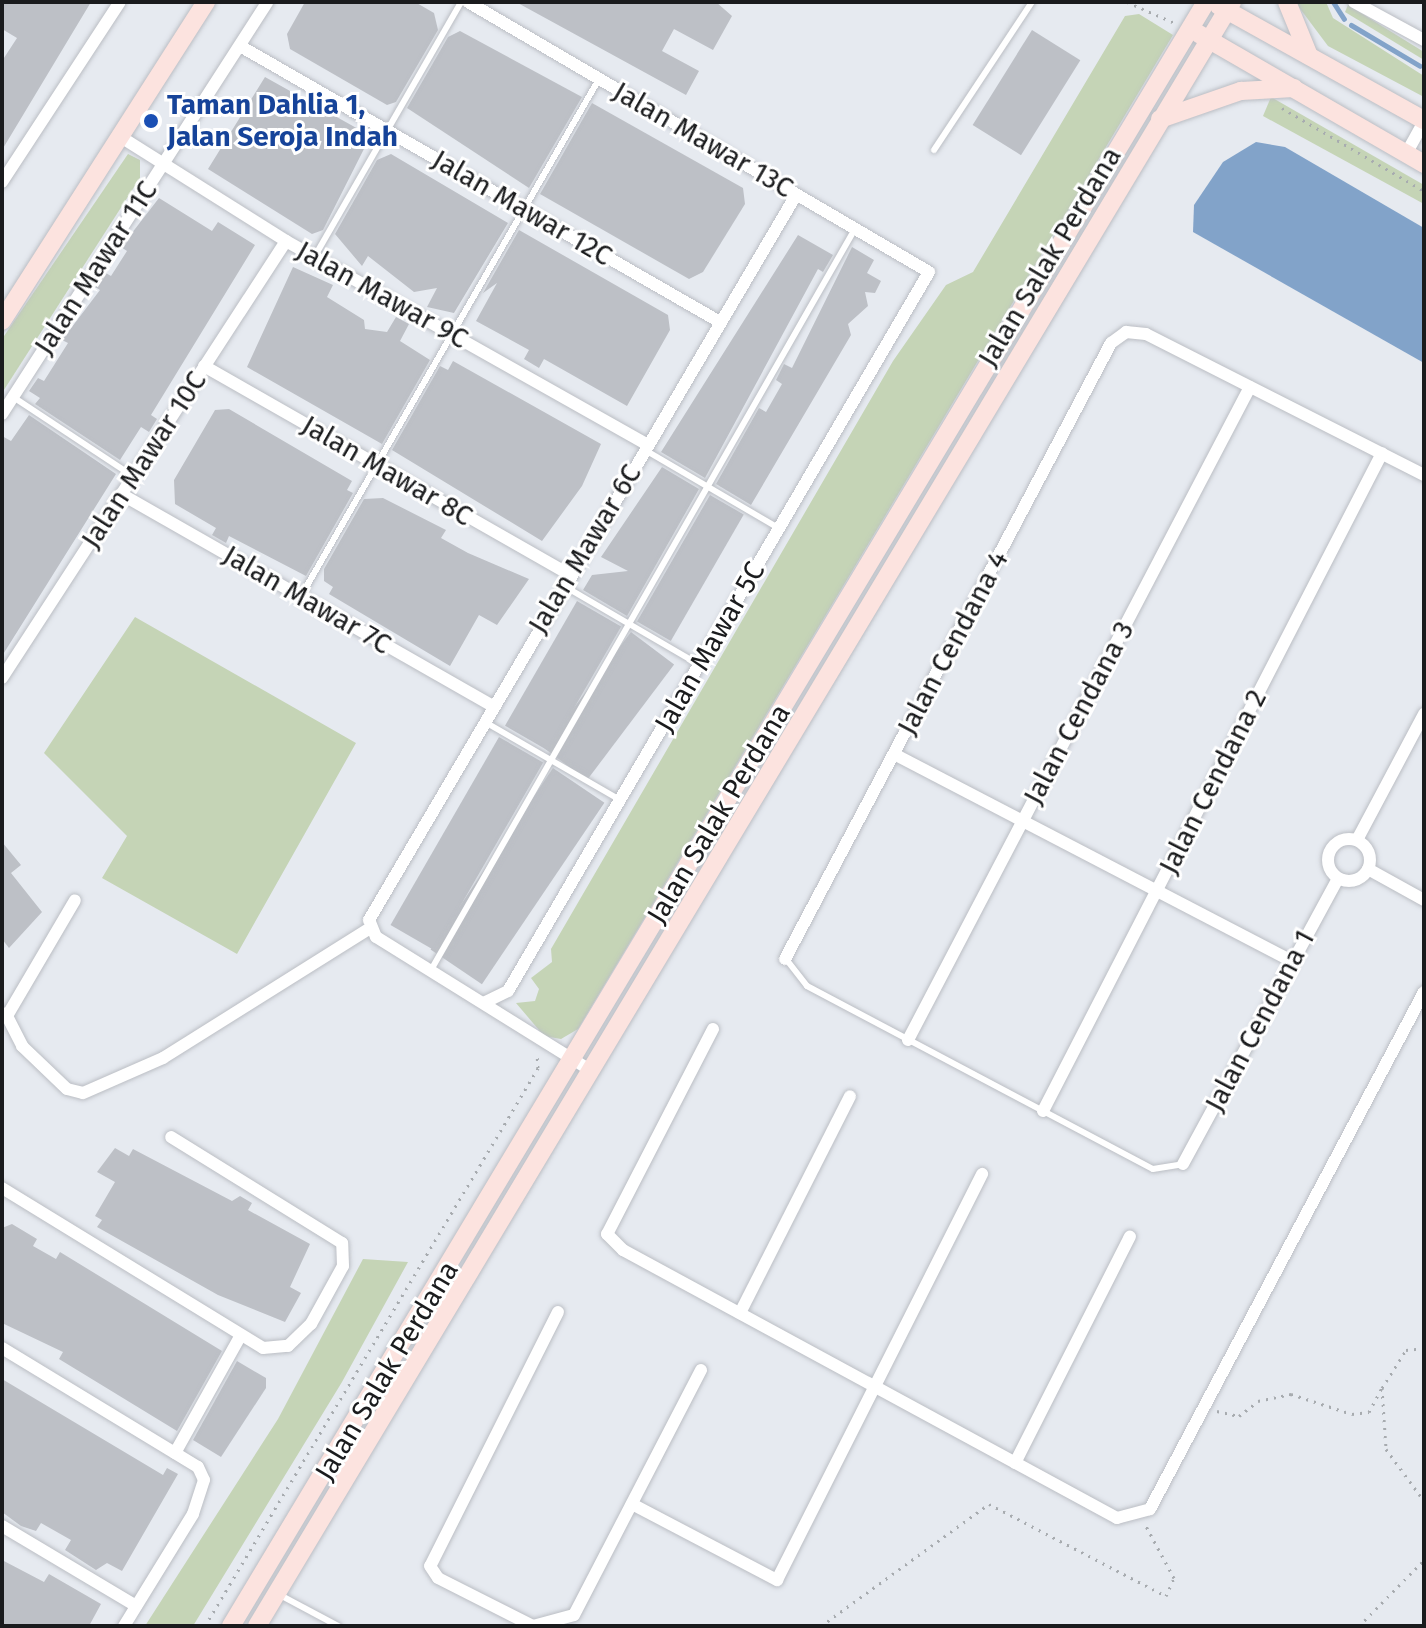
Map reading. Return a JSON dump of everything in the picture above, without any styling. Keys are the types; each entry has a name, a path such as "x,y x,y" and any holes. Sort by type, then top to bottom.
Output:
{"street":[{"path":"2,182 120,2"},
{"path":"2,321 206,2"},
{"name":"Jalan Mawar 11C","path":"2,414 268,2"},
{"name":"Jalan Mawar 13C","path":"468,2 796,195 922,262 926,280"},
{"path":"488,14 495,2"},
{"name":"Jalan Salak Perdana","path":"231,1626 1206,2"},
{"path":"1287,2 1309,56"},
{"path":"1354,2 1424,40"},
{"path":"1224,5 1424,120 1406,154"},
{"name":"Jalan Salak Perdana","path":"257,1626 1209,39 1224,5"},
{"path":"1190,29 1424,164"},
{"name":"Jalan Mawar 12C","path":"240,46 720,322"},
{"path":"1160,119 1241,91 1294,88"},
{"name":"Jalan Mawar 9C","path":"121,137 286,241 646,447"},
{"name":"Jalan Mawar 6C","path":"369,929 377,904 483,721 796,195"},
{"name":"Jalan Mawar 10C","path":"2,678 286,241"},
{"name":"Jalan Mawar 5C","path":"485,1002 508,991 926,280"},
{"name":"Jalan Cendana 4","path":"785,959 1111,343 1126,332 1146,334 1250,387"},
{"name":"Jalan Mawar 8C","path":"204,366 377,465 567,580"},
{"path":"1250,387 1424,475"},
{"name":"Jalan Cendana 3","path":"908,1040 1250,387"},
{"name":"Jalan Cendana 2","path":"1043,1111 1382,453"},
{"name":"Jalan Mawar 7C","path":"121,494 492,706"},
{"path":"1357,840 1424,714"},
{"path":"894,754 1291,961"},
{"path":"1357,840 1367,849 1368,869 1351,880 1338,878 1329,853 1337,842 1357,840"},
{"path":"1368,869 1424,900"},
{"name":"Jalan Cendana 1","path":"1183,1164 1338,878"},
{"path":"75,900 4,1014 22,1046 67,1089 83,1093 163,1058 369,929 590,1070"},
{"path":"713,1029 607,1234 740,1313 1117,1518 1150,1509 1424,992"},
{"path":"740,1313 850,1096"},
{"path":"2,1188 263,1348 288,1346 311,1324 343,1266 342,1243 171,1137"},
{"path":"632,1504 777,1580 982,1174"},
{"path":"1015,1463 1130,1236"},
{"path":"558,1312 430,1566 438,1578 533,1626 555,1625 574,1615 701,1370"},
{"path":"175,1453 241,1335"},
{"path":"2,1348 175,1453 204,1480 193,1514 124,1626"},
{"path":"2,1526 136,1606"}],"lane":[{"path":"315,257 461,2"},
{"path":"934,150 1032,2"},
{"path":"300,597 599,79"},
{"path":"431,970 856,227"},
{"path":"13,397 133,476"},
{"path":"646,447 780,529"},
{"path":"567,580 629,624 700,665"},
{"path":"483,721 620,800"},
{"path":"785,959 807,986 1153,1169 1183,1164"},
{"path":"277,1593 338,1626"}],"path":[{"path":"1127,2 1190,29"},
{"path":"1274,103 1424,191"},
{"path":"205,1626 538,1068 534,1034"},
{"path":"1205,1406 1239,1416 1258,1401 1291,1394 1352,1414 1369,1412 1406,1350 1424,1348"},
{"path":"1382,1388 1386,1449 1424,1501"},
{"path":"821,1626 989,1504 1166,1596 1174,1578 1139,1512"},
{"path":"1359,1626 1424,1560"}],"green space":[{"path":"1295,2 1326,2 1333,18 1424,76 1424,97 1328,46"},
{"path":"1348,5 1424,52 1424,60 1345,12"},
{"path":"1139,14 1173,35 578,1029 561,1039 544,1036 516,1003 535,1001 539,989 531,978 552,962 551,949 893,361 946,285 973,272 1125,16"},
{"path":"1271,97 1424,185 1424,204 1263,116"},
{"path":"128,154 140,160 140,178 2,393 2,339"},
{"path":"135,617 356,743 237,954 102,878 127,836 44,753"},
{"path":"363,1259 408,1262 342,1382 193,1626 145,1626 278,1419"}],"water":[{"path":"1256,142 1285,147 1424,228 1424,363 1193,232 1194,205 1223,162"}],"building":[{"path":"2,2 91,2 2,150 2,61 17,38 2,29"},
{"path":"305,2 415,2 434,13 438,30 396,102 387,105 290,49 287,34"},
{"path":"516,2 716,2 732,16 713,50 674,29 662,51 699,71 686,95"},
{"path":"1032,30 1080,60 1021,155 973,125"},
{"path":"460,31 582,97 529,188 407,108 448,37"},
{"path":"265,77 360,130 356,137 367,143 323,230 312,234 208,169"},
{"path":"592,103 743,188 745,204 703,272 689,279 540,194"},
{"path":"391,154 508,223 454,313 427,307 437,288 414,292 368,256 362,266 335,234 377,160"},
{"path":"159,198 212,231 218,222 255,245 151,415 157,419 149,432 141,427 120,460 35,404 40,398 29,391 38,378 44,381 68,343 62,340 100,290 95,287 104,272 111,276 127,251 121,247"},
{"path":"519,230 668,315 670,330 627,406 544,359 539,368 524,359 529,350 476,321 497,283 483,293"},
{"path":"798,235 833,255 823,272 818,269 705,478 661,452"},
{"path":"852,247 874,260 867,273 881,281 875,293 865,292 868,306 848,324 851,335 751,505 716,484 759,408 766,412 782,384 776,380 784,364 792,368"},
{"path":"293,267 333,285 327,297 364,320 365,329 387,332 396,317 409,324 400,341 430,360 382,444 247,367"},
{"path":"453,361 601,444 582,486 542,541 392,450 440,366 448,370"},
{"path":"229,409 352,481 347,490 353,493 306,576 229,536 226,543 212,535 216,528 175,504 174,480 215,410"},
{"path":"29,415 116,474 2,656 2,436 11,441"},
{"path":"662,467 699,489 627,616 583,590 592,575 628,571 601,557"},
{"path":"710,495 744,514 671,641 637,621"},
{"path":"383,498 446,530 441,538 468,553 529,579 497,625 479,615 450,666 329,594 333,587 324,581 324,569 364,499"},
{"path":"577,601 621,626 549,751 505,726"},
{"path":"631,632 674,664 587,780 544,748"},
{"path":"499,737 543,762 435,950 390,925"},
{"path":"553,768 604,803 482,984 431,950"},
{"path":"2,842 21,865 11,873 42,912 9,948 2,939"},
{"path":"115,1148 129,1156 133,1149 232,1201 240,1196 252,1203 248,1210 310,1244 290,1287 301,1293 285,1322 218,1295 97,1227 102,1220 95,1216 115,1182 97,1172"},
{"path":"12,1224 37,1239 33,1246 56,1259 60,1252 222,1351 177,1431 59,1359 63,1352 2,1323 2,1228"},
{"path":"237,1361 266,1378 266,1388 221,1457 193,1440"},
{"path":"2,1379 163,1475 167,1468 178,1474 122,1571 107,1563 96,1570 65,1550 71,1540 41,1523 36,1531 21,1526 2,1512"},
{"path":"2,1560 44,1582 49,1574 101,1604 89,1626 2,1626"}],"waterway":[{"path":"1333,2 1344,19"},
{"path":"1351,25 1420,66"}],"place":[{"name":"Taman Dahlia 1, Jalan Seroja Indah","path":"151,121"}]}
